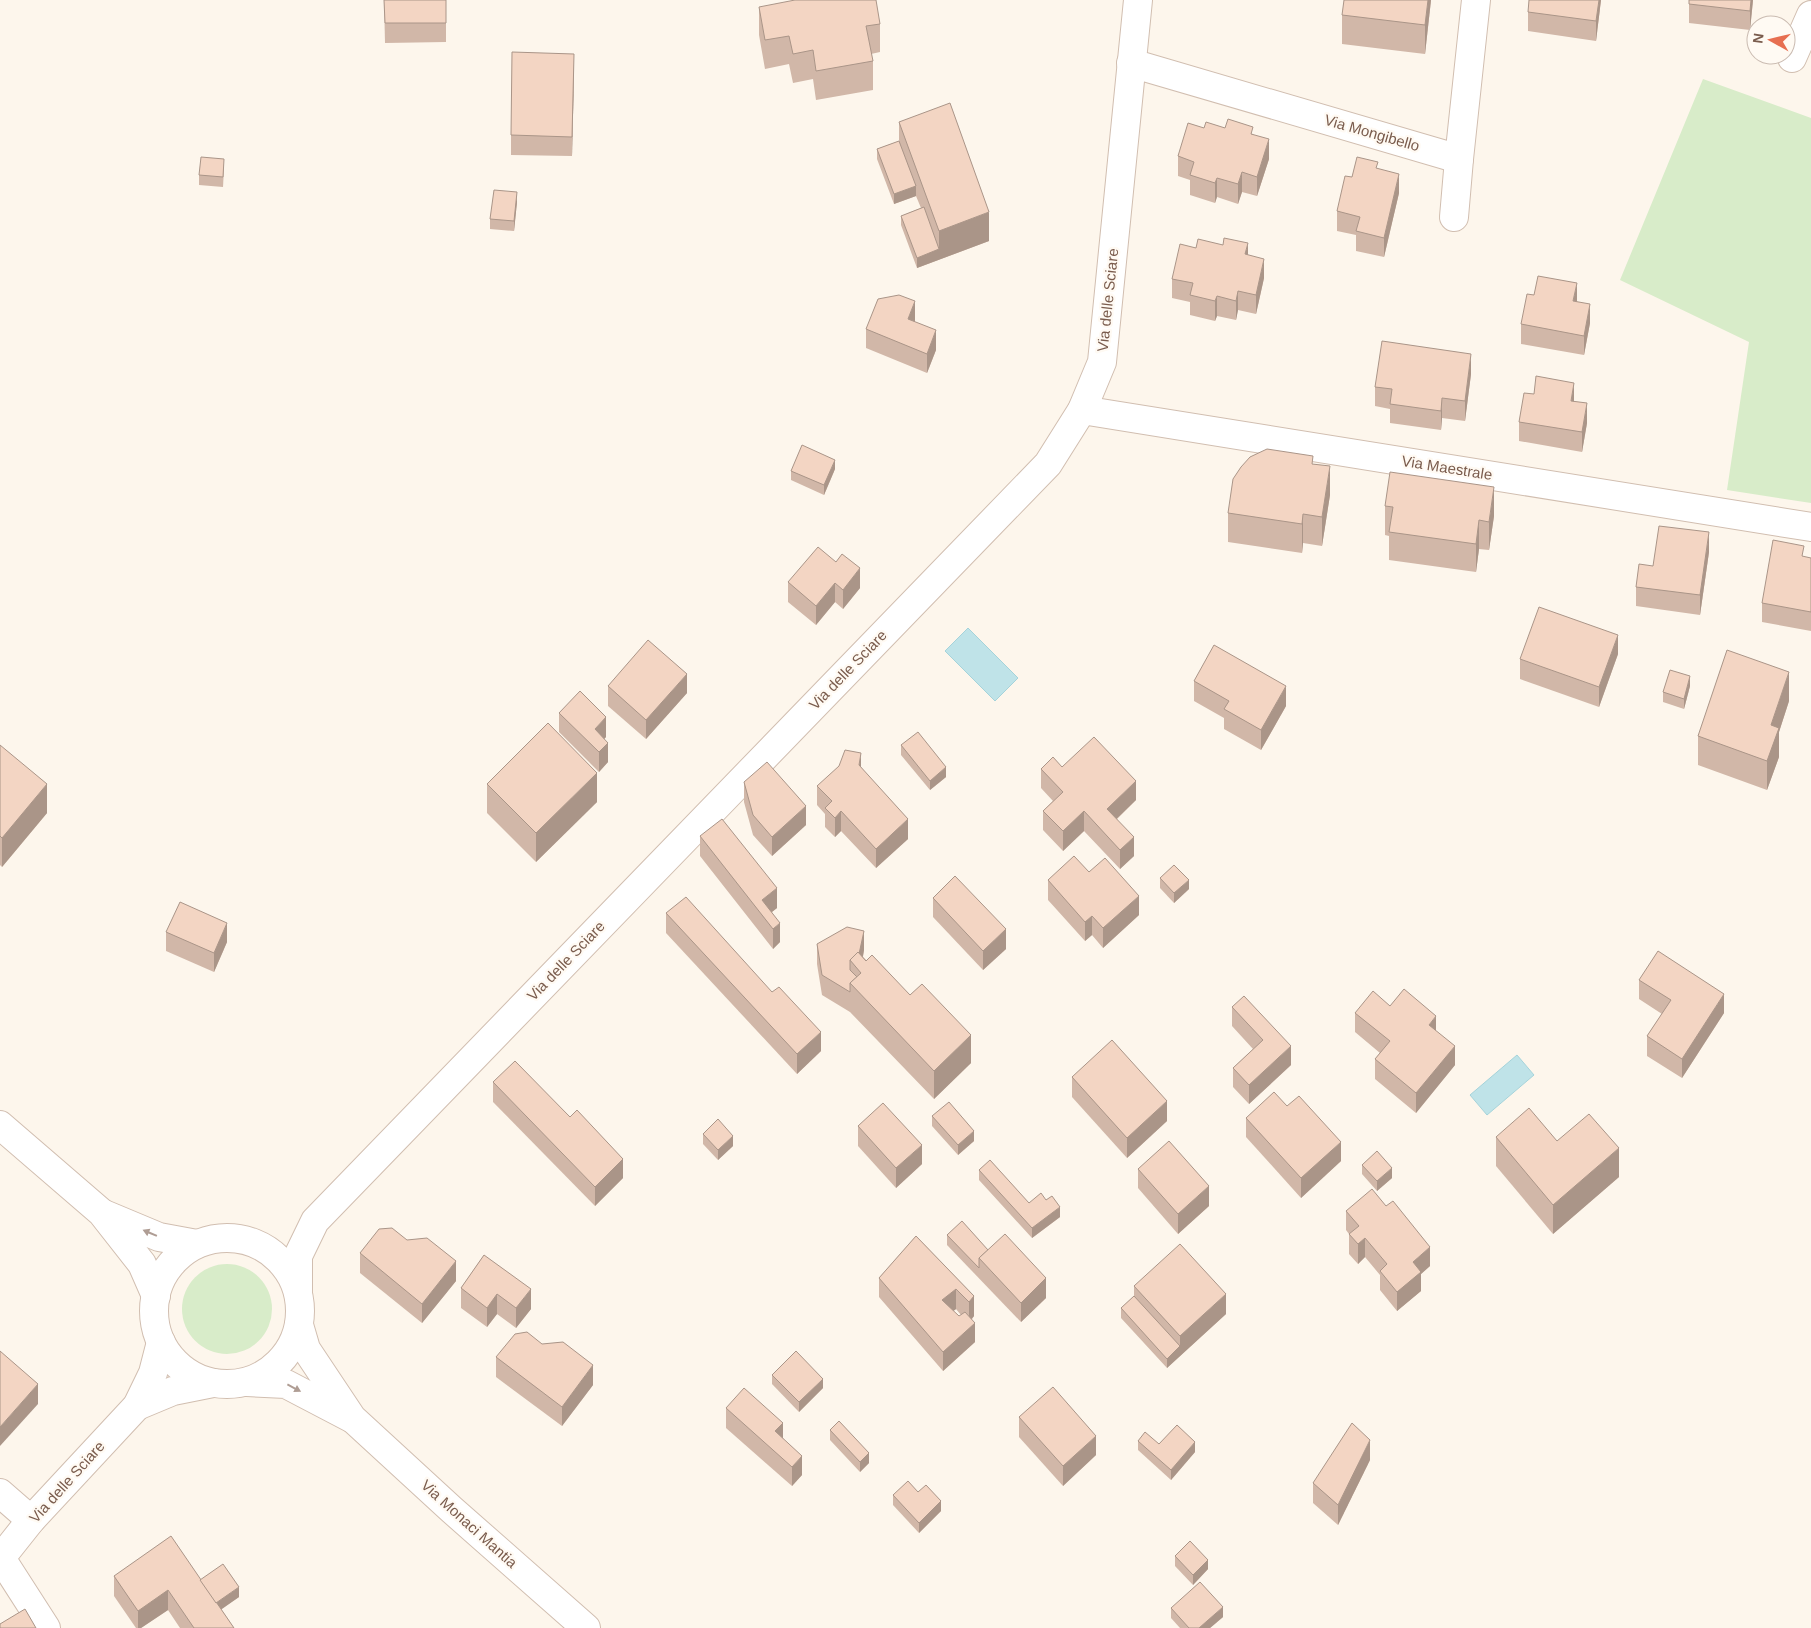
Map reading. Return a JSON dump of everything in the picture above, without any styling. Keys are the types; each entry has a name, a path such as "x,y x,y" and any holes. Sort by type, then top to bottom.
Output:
{"street":[{"name":"Via delle Sciare","path":"298,1291 298,1256 315,1221 1048,464 1082,410 1102,362 1138,0"},
{"path":"1454,217 1476,0"},
{"path":"1796,49 1811,15"},
{"name":"Via Mongibello","path":"1131,63 1459,158"},
{"name":"Via Maestrale","path":"1082,410 1811,527"},
{"path":"0,1125 102,1213 142,1264 156,1296"},
{"path":"102,1213 159,1237 197,1244"},
{"name":"Via delle Sciare","path":"252,1242 281,1237 315,1221"},
{"path":"230,1237 252,1242 263,1246 281,1261 291,1275 298,1291 300,1302 299,1326 291,1347 281,1361 268,1372 247,1382 235,1384 213,1383 191,1375 174,1361 161,1342 155,1319 156,1296 161,1280 170,1265 197,1244 207,1240 230,1237"},
{"name":"Via Monaci Mantia","path":"299,1326 306,1349 352,1418 451,1509 586,1628"},
{"name":"Via delle Sciare","path":"1,1558 31,1520 136,1406 153,1373 161,1342"},
{"name":"Via Monaci Mantia","path":"247,1382 286,1384 352,1418"},
{"name":"Via delle Sciare","path":"136,1406 173,1391 213,1383"},
{"path":"0,1493 31,1520"},
{"path":"1,1558 46,1628"}],"green space":[{"path":"1703,79 1811,118 1811,503 1727,490 1749,342 1620,280"},
{"path":"227,1264 244,1267 259,1277 269,1292 272,1309 269,1326 259,1341 244,1351 227,1354 210,1351 195,1341 185,1326 182,1309 185,1292 195,1277 210,1267"}],"water":[{"path":"968,628 1018,678 995,701 945,651"},
{"path":"1517,1055 1534,1075 1487,1115 1470,1095"}],"building":[{"path":"384,0 446,0 446,23 385,23"},
{"path":"795,0 876,0 880,24 866,26 873,61 816,71 813,50 793,54 789,36 765,40 759,7"},
{"path":"1344,0 1428,0 1425,25 1342,15"},
{"path":"1529,0 1599,0 1596,21 1528,12"},
{"path":"1689,0 1751,0 1750,11 1689,4"},
{"path":"512,52 574,54 572,137 511,135"},
{"path":"950,103 989,212 939,231 899,122"},
{"path":"1228,119 1253,127 1251,134 1269,139 1257,177 1242,172 1238,184 1217,178 1215,183 1190,175 1194,162 1178,156 1188,123 1204,128 1206,122 1225,128"},
{"path":"899,141 916,186 894,194 877,149"},
{"path":"201,157 224,159 223,177 199,175"},
{"path":"1357,157 1378,162 1376,168 1399,174 1384,238 1356,231 1360,217 1337,211 1345,176 1352,177"},
{"path":"494,190 517,192 514,221 490,219"},
{"path":"924,207 939,249 917,258 901,216"},
{"path":"1224,238 1248,243 1245,254 1264,259 1256,295 1238,291 1236,301 1217,296 1215,301 1190,295 1193,283 1172,279 1180,244 1196,248 1198,239 1223,245"},
{"path":"1538,276 1577,283 1573,301 1590,304 1584,336 1521,324 1527,294 1534,295"},
{"path":"899,295 915,301 908,319 936,330 927,354 866,329 878,299"},
{"path":"1382,341 1471,354 1465,401 1442,398 1441,411 1390,404 1392,389 1375,387"},
{"path":"1536,376 1574,383 1571,401 1587,403 1582,432 1519,422 1524,393 1534,394"},
{"path":"802,445 835,460 824,485 791,471"},
{"path":"1267,449 1313,456 1312,464 1330,466 1322,517 1303,514 1302,524 1228,513 1233,479 1250,457"},
{"path":"1390,472 1494,487 1489,522 1479,520 1476,544 1389,532 1393,507 1385,506"},
{"path":"1659,526 1709,532 1700,595 1636,587 1639,564 1653,566"},
{"path":"1773,540 1804,546 1802,556 1811,558 1811,612 1762,603"},
{"path":"818,547 836,562 842,554 860,568 843,590 835,583 816,606 788,582"},
{"path":"1539,607 1618,635 1599,687 1520,659"},
{"path":"648,640 687,674 646,720 608,686"},
{"path":"1214,645 1286,686 1261,730 1224,709 1229,701 1194,681"},
{"path":"1727,650 1789,672 1771,725 1779,728 1767,761 1698,736"},
{"path":"1670,670 1690,676 1684,699 1663,692"},
{"path":"580,691 606,717 595,729 608,743 599,752 559,713"},
{"path":"548,723 597,773 536,833 487,784"},
{"path":"918,732 946,767 930,781 901,745"},
{"path":"1094,737 1136,781 1107,809 1134,837 1120,850 1084,811 1063,831 1043,811 1063,792 1041,769 1053,757 1062,767"},
{"path":"0,745 47,784 2,838 0,836"},
{"path":"845,750 861,753 859,765 908,819 876,849 841,811 835,818 825,808 832,801 817,786 839,766"},
{"path":"767,762 806,806 772,837 753,815 744,782"},
{"path":"722,819 777,888 762,900 780,923 773,929 700,836"},
{"path":"1074,856 1089,872 1105,858 1139,896 1103,928 1092,916 1085,922 1048,880"},
{"path":"1174,865 1189,880 1174,893 1160,878"},
{"path":"955,876 1006,929 983,951 933,898"},
{"path":"686,897 772,992 779,987 821,1032 797,1054 666,913"},
{"path":"180,902 227,923 214,953 166,932"},
{"path":"847,927 864,931 859,954 858,952 850,960 850,970 857,977 850,983 850,992 822,975 817,944"},
{"path":"1658,951 1724,994 1682,1059 1647,1036 1671,1000 1639,980"},
{"path":"858,952 866,961 872,955 910,995 922,984 971,1035 934,1071 850,983 861,973 850,960"},
{"path":"1404,989 1436,1016 1429,1025 1455,1046 1416,1093 1375,1059 1390,1041 1355,1013 1373,991 1390,1006"},
{"path":"1244,996 1291,1046 1249,1085 1233,1068 1263,1040 1232,1007"},
{"path":"1112,1040 1167,1101 1127,1138 1072,1077"},
{"path":"515,1061 570,1117 577,1110 623,1159 595,1187 493,1082"},
{"path":"1274,1092 1287,1106 1299,1096 1341,1142 1301,1178 1246,1118"},
{"path":"949,1102 974,1131 958,1145 932,1116"},
{"path":"883,1103 922,1145 896,1168 858,1126"},
{"path":"1529,1108 1557,1141 1589,1114 1619,1148 1553,1205 1496,1137"},
{"path":"718,1119 733,1136 718,1150 703,1134"},
{"path":"1169,1141 1209,1186 1178,1214 1138,1169"},
{"path":"1377,1151 1392,1168 1377,1181 1362,1165"},
{"path":"990,1160 1029,1203 1041,1193 1046,1200 1052,1196 1060,1207 1032,1228 979,1170"},
{"path":"1372,1189 1386,1206 1393,1201 1430,1247 1413,1262 1421,1272 1397,1292 1380,1271 1387,1264 1365,1238 1358,1244 1349,1234 1359,1226 1346,1211"},
{"path":"962,1221 988,1250 979,1258 979,1268 947,1235"},
{"path":"392,1228 407,1240 427,1238 456,1261 422,1304 360,1253 379,1229"},
{"path":"1005,1234 1046,1278 1021,1303 979,1258"},
{"path":"916,1236 974,1296 969,1302 956,1289 942,1300 959,1316 965,1312 975,1323 943,1352 879,1278"},
{"path":"1180,1244 1226,1294 1180,1336 1134,1286"},
{"path":"484,1255 531,1289 516,1308 497,1294 487,1308 461,1288"},
{"path":"1134,1296 1180,1346 1167,1359 1121,1308"},
{"path":"527,1332 542,1344 563,1342 593,1365 562,1407 496,1357 515,1334"},
{"path":"0,1351 38,1384 0,1427"},
{"path":"796,1351 823,1379 799,1402 772,1375"},
{"path":"1053,1387 1096,1436 1063,1466 1019,1417"},
{"path":"744,1388 783,1423 775,1431 802,1456 792,1467 726,1408"},
{"path":"839,1421 869,1453 860,1462 830,1430"},
{"path":"1352,1423 1370,1440 1338,1505 1313,1483"},
{"path":"1177,1425 1195,1442 1171,1470 1138,1441 1145,1432 1159,1444"},
{"path":"908,1481 918,1492 926,1485 941,1501 919,1523 893,1495"},
{"path":"171,1536 234,1628 194,1628 168,1590 138,1611 114,1576"},
{"path":"1190,1541 1208,1560 1193,1575 1175,1556"},
{"path":"223,1564 239,1587 216,1603 200,1580"},
{"path":"1200,1582 1223,1607 1199,1628 1189,1628 1171,1608"},
{"path":"25,1609 36,1628 0,1628 0,1624"}]}
